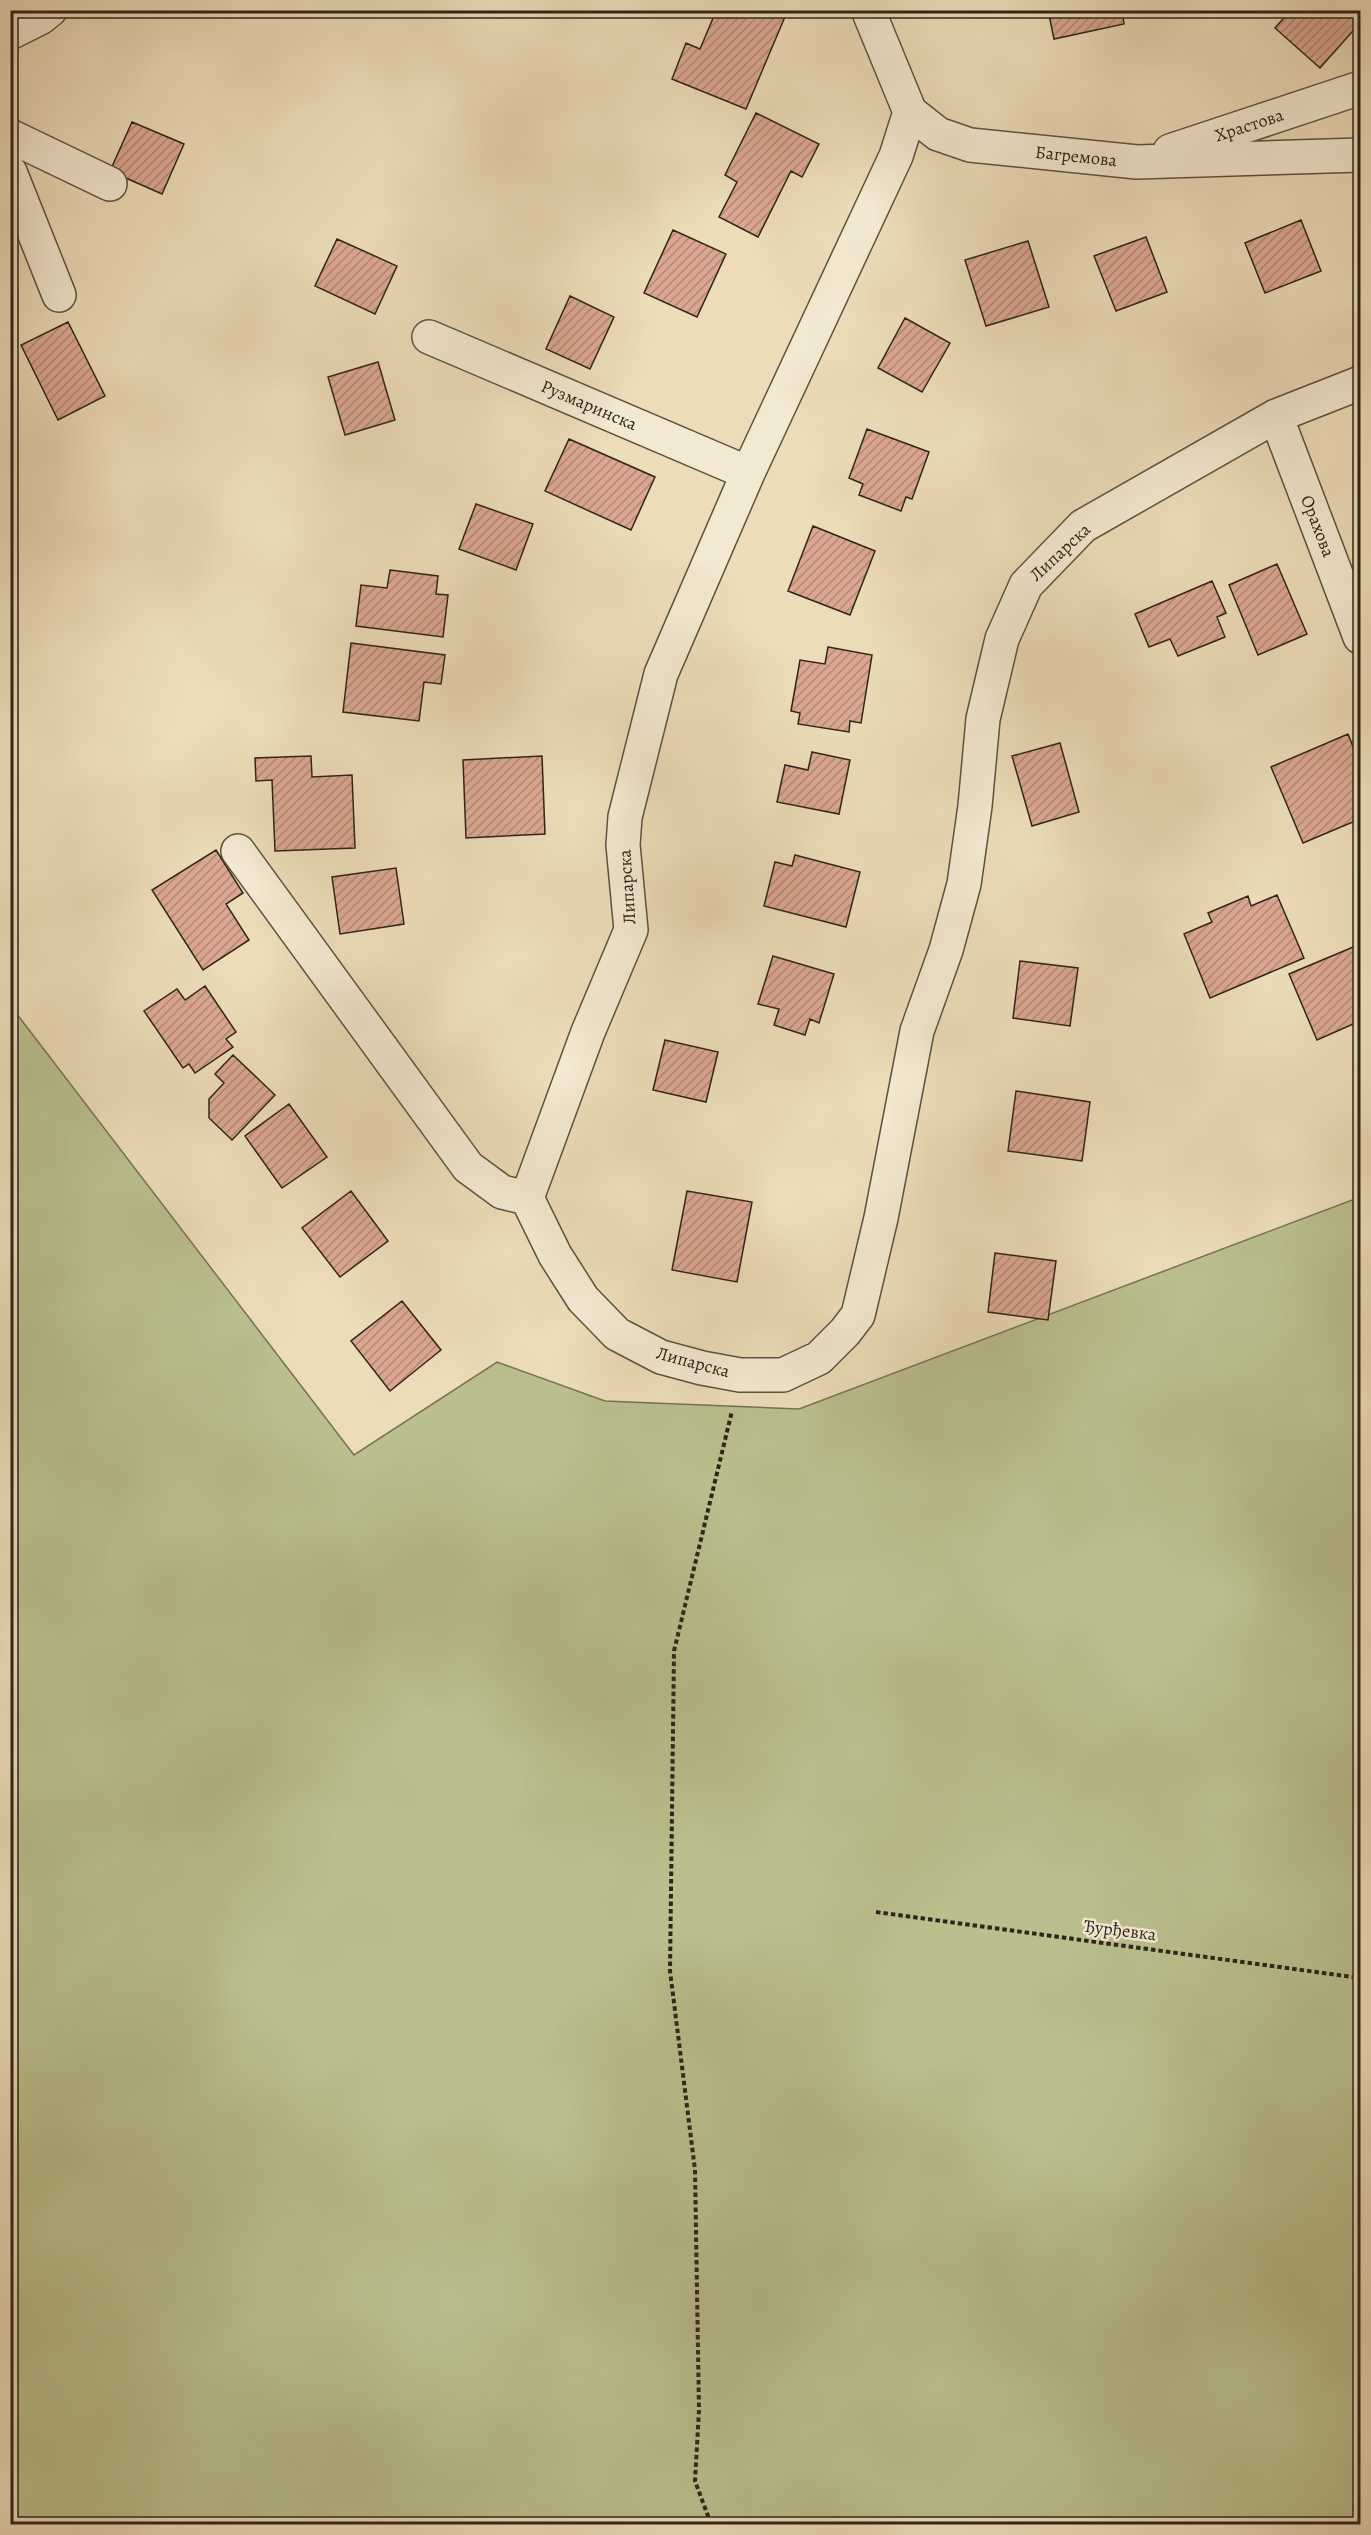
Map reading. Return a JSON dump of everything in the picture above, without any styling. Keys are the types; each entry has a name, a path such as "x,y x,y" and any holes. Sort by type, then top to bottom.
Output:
{"street":[{"path":"10,33 40,18 50,10"},
{"name":"Багремова","path":"868,10 910,112 938,134 970,145 1137,162 1360,155"},
{"name":"Храстова","path":"1137,162 1360,88"},
{"name":"Липарска","path":"910,112 896,156 748,473 661,674 625,817 623,845 632,930 588,1032 528,1198 555,1255 583,1299 617,1334 661,1357 702,1368 740,1375 783,1376 819,1358 845,1332 858,1315 881,1218 917,1031 946,950 964,884 986,707 1002,639 1026,585 1083,526 1276,416 1360,382"},
{"path":"10,136 110,184"},
{"path":"10,172 59,295"},
{"name":"Рузмаринска","path":"429,337 748,473"},
{"name":"Орахова","path":"1276,416 1360,637"},
{"path":"238,851 468,1167 502,1192 528,1198"}],"path":[{"path":"711,2524 695,2481 699,2410 695,2170 670,1971 674,1651 740,1375"},
{"name":"Ђурђевка","path":"876,1912 1360,1978"}],"green space":[{"path":"10,1005 354,1455 497,1362 605,1401 799,1409 1360,1197 1360,2524 11,2524"}],"building":[{"path":"714,10 787,12 746,109 672,79 686,43 700,49 716,11"},
{"path":"1048,10 1122,10 1124,24 1054,39"},
{"path":"1291,10 1343,10 1359,24 1320,68 1275,28"},
{"path":"756,113 819,144 802,177 791,171 758,237 719,217 737,182 725,175"},
{"path":"132,122 184,144 162,194 110,171"},
{"path":"1301,220 1321,271 1265,293 1245,243"},
{"path":"673,230 726,254 697,317 644,293"},
{"path":"1146,237 1167,292 1116,311 1094,256"},
{"path":"337,239 397,266 375,314 315,286"},
{"path":"1028,241 1049,307 986,326 965,260"},
{"path":"570,296 614,317 590,369 546,349"},
{"path":"905,318 950,343 922,392 878,368"},
{"path":"68,322 105,396 58,420 21,345"},
{"path":"378,362 395,420 345,435 328,377"},
{"path":"867,429 929,452 912,499 906,497 901,511 859,495 863,484 849,478"},
{"path":"569,439 655,477 631,530 545,491"},
{"path":"476,504 533,524 516,570 459,549"},
{"path":"813,526 875,551 850,615 788,591"},
{"path":"1277,564 1307,634 1258,655 1229,585"},
{"path":"390,570 438,576 436,594 448,595 443,637 356,626 361,585 387,588"},
{"path":"1212,581 1226,613 1217,617 1225,637 1178,656 1170,639 1149,647 1135,614"},
{"path":"351,643 445,655 441,684 424,682 419,721 343,712"},
{"path":"828,647 872,655 861,723 850,721 849,732 798,724 800,713 791,711 800,660 825,664"},
{"path":"1348,734 1360,764 1360,819 1303,843 1271,767"},
{"path":"1060,743 1079,812 1032,826 1012,756"},
{"path":"812,752 850,760 839,814 777,802 785,765 808,770"},
{"path":"311,756 312,777 352,775 355,848 275,851 272,780 256,781 255,758"},
{"path":"542,756 545,834 466,838 463,760"},
{"path":"216,850 243,893 226,904 249,940 203,970 152,890"},
{"path":"795,855 860,872 846,927 764,906 775,862 792,866"},
{"path":"396,868 404,924 340,934 332,877"},
{"path":"1277,895 1304,958 1210,998 1184,934 1212,922 1208,913 1248,896 1251,906"},
{"path":"1358,945 1360,950 1360,1021 1317,1040 1289,974"},
{"path":"773,956 834,974 819,1023 810,1019 805,1035 774,1025 779,1009 758,1004"},
{"path":"1020,961 1078,968 1070,1026 1013,1018"},
{"path":"205,986 236,1032 226,1039 233,1047 195,1073 189,1064 183,1068 144,1011 177,989 185,1000"},
{"path":"665,1040 718,1052 706,1102 653,1090"},
{"path":"233,1055 275,1095 232,1140 209,1118 209,1099 224,1083 215,1074"},
{"path":"1016,1091 1090,1102 1082,1161 1008,1151"},
{"path":"289,1104 327,1157 282,1188 245,1136"},
{"path":"351,1191 388,1241 340,1277 302,1228"},
{"path":"687,1191 752,1202 737,1282 672,1270"},
{"path":"995,1253 1056,1261 1048,1320 988,1312"},
{"path":"402,1301 441,1350 390,1391 351,1341"}]}
